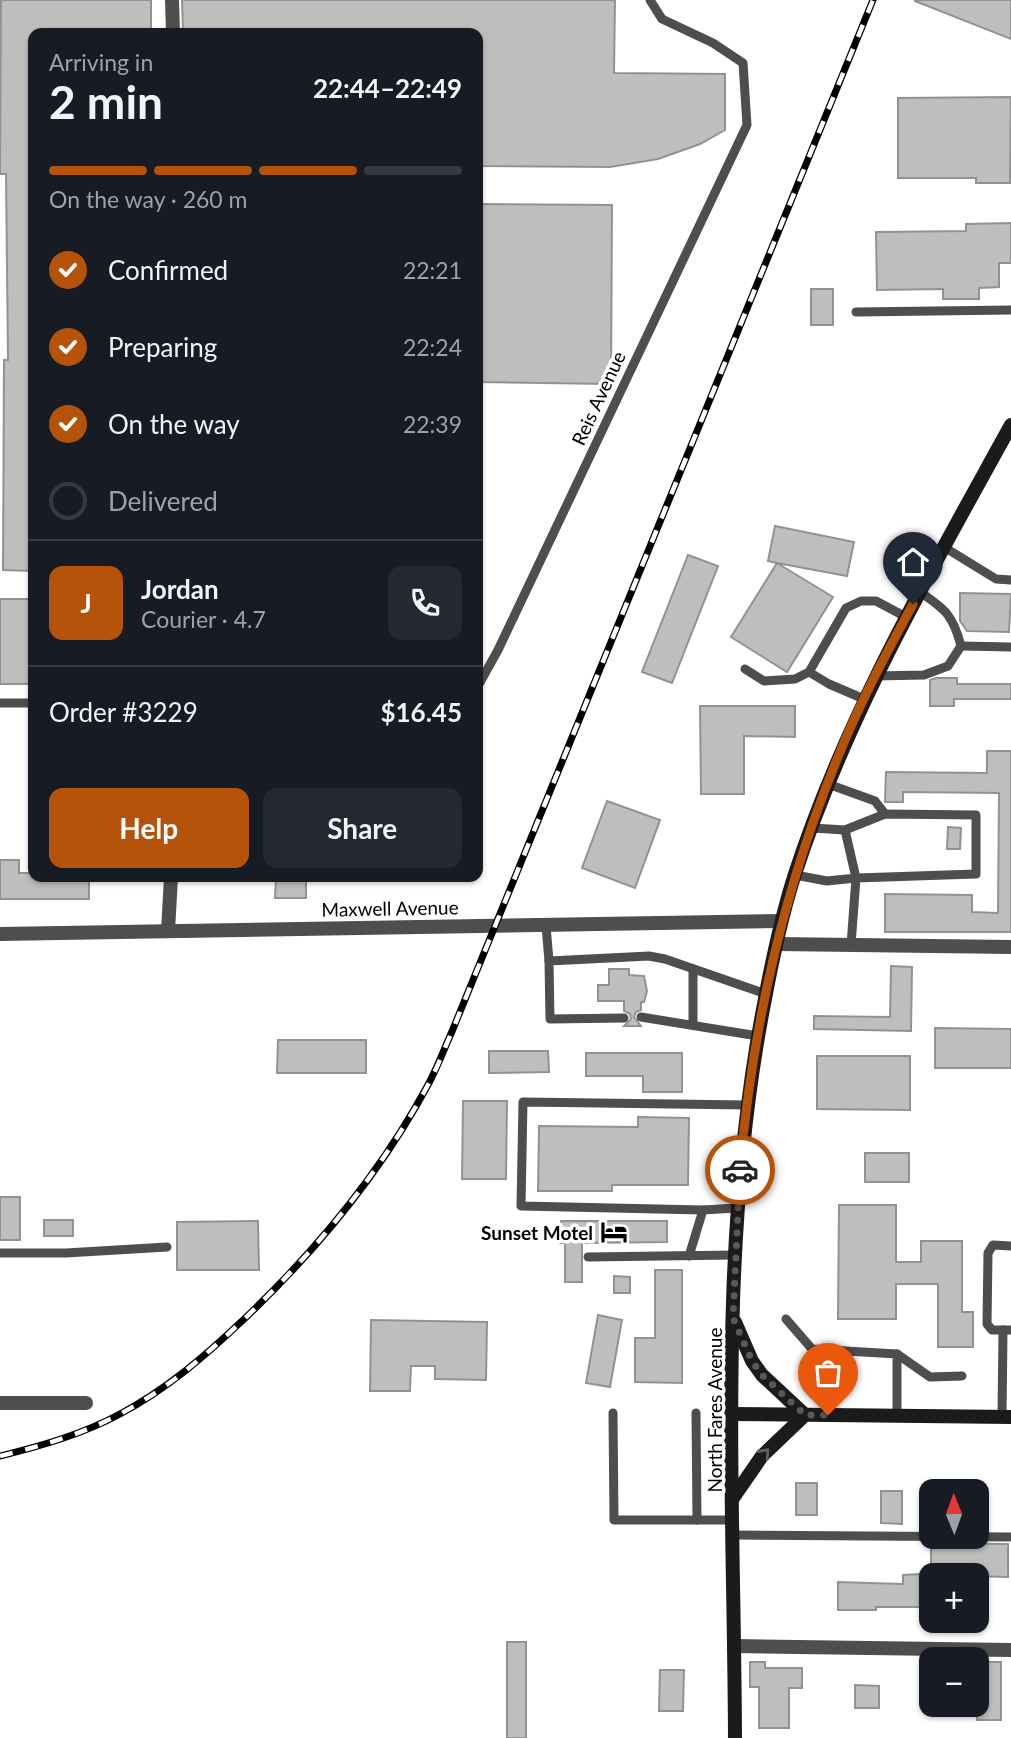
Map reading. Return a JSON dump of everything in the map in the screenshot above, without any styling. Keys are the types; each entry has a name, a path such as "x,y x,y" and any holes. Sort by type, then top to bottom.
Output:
{"street":[{"path":"172,0 173,28"},
{"name":"North Fares Avenue","path":"735,1738 732,1414 734,1255 747,1105 781,921 828,785 864,699 1011,425"},
{"path":"168,930 171,882"},
{"name":"Maxwell Avenue","path":"0,934 781,921"},
{"path":"777,944 1011,947"},
{"path":"733,1318 752,1361 762,1375 805,1415"},
{"path":"0,1403 86,1403"},
{"path":"732,1414 1006,1417"},
{"path":"733,1499 762,1456 805,1415"},
{"path":"735,1646 1011,1650"}],"lane":[{"name":"Reis Avenue","path":"483,676 498,650 747,125 743,63 713,43 662,19 650,0"},
{"path":"856,312 1011,310"},
{"path":"944,547 996,579 1011,580"},
{"path":"875,676 924,675 948,667 961,646 956,624 941,606 920,592"},
{"path":"745,669 764,681 795,679 809,672 846,608 861,601 876,601 906,617"},
{"path":"961,646 1011,647"},
{"path":"809,672 864,699"},
{"path":"0,703 28,703"},
{"path":"828,785 875,801 885,814"},
{"path":"795,876 827,881 856,877 976,874 976,816 885,814 845,830 812,828"},
{"path":"845,830 856,877 851,945"},
{"path":"546,926 550,961 550,1019 624,1018"},
{"path":"550,961 649,957 665,959 766,994"},
{"path":"693,969 693,1024"},
{"path":"641,1017 758,1036"},
{"path":"737,1208 703,1210 521,1206 523,1102 747,1105"},
{"path":"689,1256 703,1210"},
{"path":"1006,1417 1007,1330 992,1330 987,1324 988,1253 993,1245 1011,1246"},
{"path":"0,1253 66,1253 167,1247"},
{"path":"588,1257 734,1255"},
{"path":"786,1319 812,1349 897,1354 930,1377 962,1377"},
{"path":"897,1354 897,1416"},
{"path":"613,1413 614,1520 697,1520 733,1528 1011,1537"},
{"path":"696,1413 697,1520"}],"building":[{"path":"1,0 151,0 151,28 28,28 28,571 3,570 4,360 8,360 6,174 0,174"},
{"path":"182,0 615,0 614,73 725,74 725,130 700,144 658,159 610,167 483,166 483,28 183,28"},
{"path":"1011,0 1011,39 915,1"},
{"path":"1011,97 1010,183 976,183 976,178 898,178 898,98"},
{"path":"483,204 612,205 611,384 483,382"},
{"path":"1011,223 1011,263 999,263 999,287 979,288 979,299 943,299 943,289 877,290 876,232 966,231 966,224"},
{"path":"811,289 833,289 833,325 811,325"},
{"path":"775,526 854,542 847,576 768,561"},
{"path":"688,555 718,566 672,683 642,672"},
{"path":"777,563 833,597 787,672 731,637"},
{"path":"960,593 1011,594 1009,632 967,631 960,621"},
{"path":"0,599 28,599 28,684 0,684"},
{"path":"957,678 957,684 1011,684 1011,699 954,699 954,706 930,706 930,680"},
{"path":"700,706 795,706 795,737 744,736 744,794 701,794"},
{"path":"987,751 1011,751 1011,932 885,932 885,894 972,895 972,912 998,913 999,793 903,792 903,802 885,802 886,772 987,773"},
{"path":"607,801 660,820 635,888 582,868"},
{"path":"948,827 961,828 960,849 947,849"},
{"path":"0,860 19,860 19,873 28,873 28,882 89,882 89,899 0,899"},
{"path":"276,882 306,882 306,898 275,898"},
{"path":"891,966 912,967 911,1031 814,1029 814,1016 890,1017"},
{"path":"609,969 629,969 629,975 644,976 647,991 644,1002 641,1002 641,1010 636,1012 634,1017 641,1026 624,1026 631,1019 630,1014 624,1011 624,1001 598,1001 598,985 609,985"},
{"path":"935,1028 1011,1029 1011,1068 935,1068"},
{"path":"278,1040 366,1040 366,1073 277,1073"},
{"path":"489,1051 548,1051 549,1072 489,1073"},
{"path":"586,1053 682,1053 682,1092 643,1092 643,1076 586,1076"},
{"path":"817,1056 910,1056 910,1110 817,1109"},
{"path":"463,1101 507,1101 506,1179 462,1179"},
{"path":"638,1117 689,1118 688,1185 612,1185 612,1191 538,1191 539,1126 638,1127"},
{"path":"865,1153 909,1153 909,1182 865,1182"},
{"path":"0,1197 20,1197 20,1240 0,1240"},
{"path":"839,1205 896,1205 896,1262 921,1262 921,1241 962,1241 962,1312 973,1312 973,1347 938,1347 938,1284 896,1284 896,1319 838,1319"},
{"path":"44,1220 73,1220 73,1236 44,1236"},
{"path":"258,1221 259,1270 177,1270 177,1222"},
{"name":"Sunset Motel","path":"561,1221 667,1221 667,1242 582,1243 582,1282 565,1282 565,1243 560,1243"},
{"path":"655,1270 682,1270 682,1383 635,1382 635,1338 655,1338"},
{"path":"614,1276 630,1277 630,1293 614,1293"},
{"path":"598,1315 622,1320 610,1387 586,1383"},
{"path":"371,1320 487,1322 486,1380 435,1379 435,1366 411,1366 410,1391 370,1391"},
{"path":"796,1483 817,1483 817,1515 796,1515"},
{"path":"881,1491 902,1491 902,1524 881,1523"},
{"path":"989,1544 1008,1544 1008,1577 989,1577 989,1563 931,1563 931,1549 989,1549"},
{"path":"919,1574 919,1607 838,1610 838,1582 903,1584 903,1575"},
{"path":"507,1642 526,1642 526,1738 507,1738"},
{"path":"750,1662 765,1662 765,1668 802,1668 802,1688 789,1688 789,1728 759,1728 759,1687 750,1687"},
{"path":"989,1662 1001,1662 1001,1720 977,1720 977,1717 989,1717"},
{"path":"660,1670 684,1670 683,1711 659,1711"},
{"path":"855,1685 879,1686 879,1708 855,1708"}],"railway":[{"path":"0,1456 61,1439 106,1421 154,1394 200,1359 269,1295 321,1239 368,1179 410,1116 432,1077 453,1029 873,0"}],"way so far":[{"path":"740,1170 733,1318 752,1361 762,1375 805,1415 828,1415"}],"place":[{"name":"Sunset Motel","path":"614,1232"}],"route":[{"path":"740,1170 754,1054 781,921 838,757 861,704 913,604"}]}
